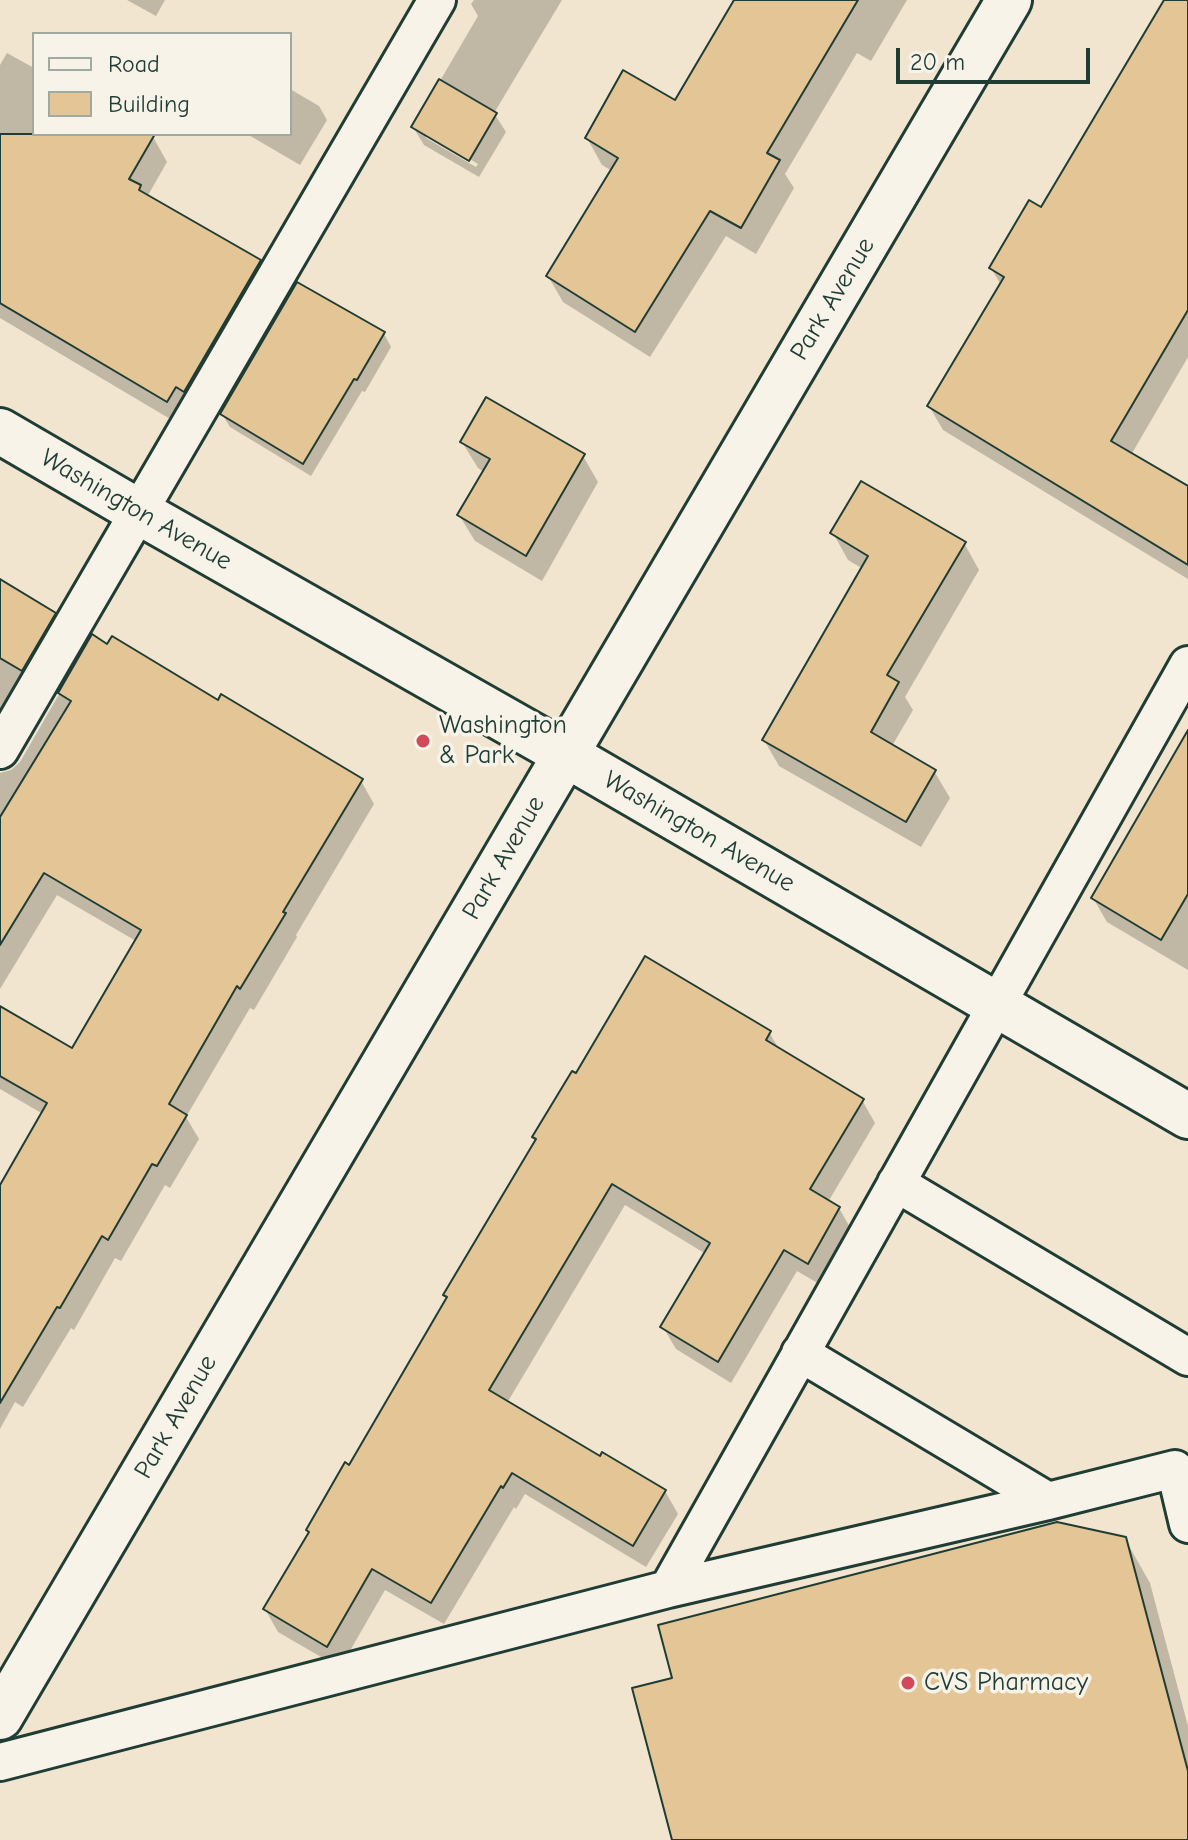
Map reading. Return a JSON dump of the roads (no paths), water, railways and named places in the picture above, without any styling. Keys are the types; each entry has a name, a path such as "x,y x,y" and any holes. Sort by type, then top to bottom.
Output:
{"street":[{"name":"Park Avenue","path":"0,1717 1009,0"},
{"name":"Washington Avenue","path":"0,431 565,754 1188,1116"}],"lane":[{"path":"0,750 437,0"},
{"path":"668,1589 1188,665"},
{"path":"896,1183 1188,1357"},
{"path":"800,1353 1048,1501"},
{"path":"0,1762 668,1589 1175,1469 1188,1524"}],"place":[{"name":"Washington & Park","path":"423,741"},
{"name":"CVS Pharmacy","path":"908,1683"}]}
